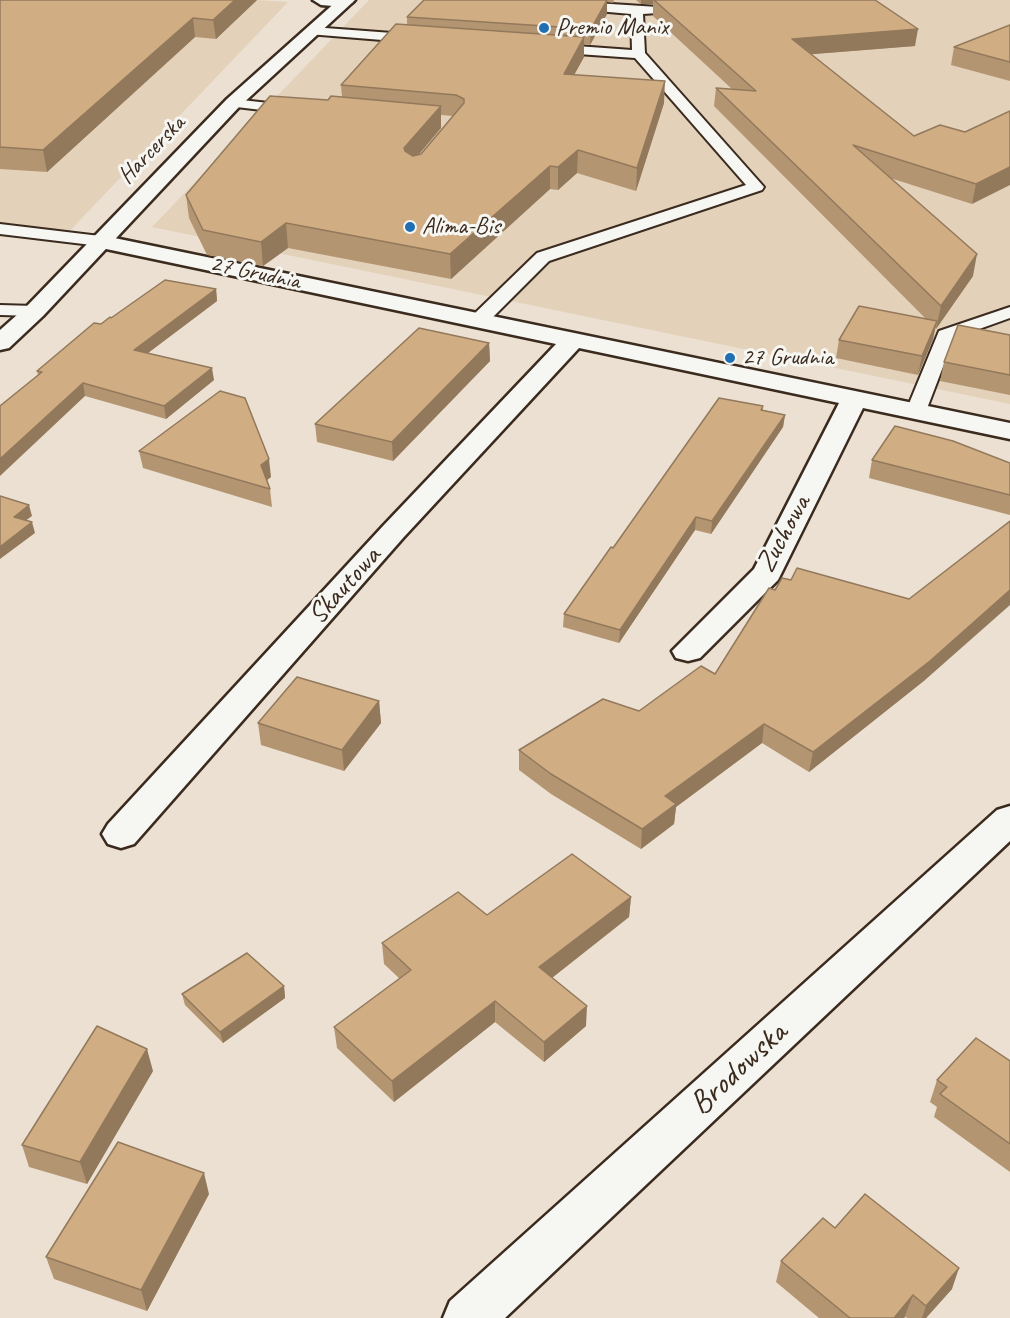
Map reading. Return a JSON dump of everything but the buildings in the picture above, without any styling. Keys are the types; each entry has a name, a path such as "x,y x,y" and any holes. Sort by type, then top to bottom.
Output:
{"street":[{"path":"321,0 346,1"},
{"name":"Harcerska","path":"0,343 35,311 233,103 346,1"},
{"name":"27 Grudnia","path":"100,241 1010,431"},
{"name":"Skautowa","path":"121,834 393,532 573,340"},
{"name":"Zuchowa","path":"688,651 766,573 855,398"},
{"name":"Brodowska","path":"468,1318 1010,819"}],"lane":[{"path":"508,0 637,11 661,9"},
{"path":"478,321 543,257 756,187 639,54 637,11"},
{"path":"312,32 430,40"},
{"path":"535,47 639,54"},
{"path":"233,103 307,111"},
{"path":"0,230 100,241"},
{"path":"0,310 35,311"},
{"path":"916,411 946,335 1010,312"}],"shaded area":[{"path":"0,0 288,2 60,241 0,237"},
{"path":"369,0 1010,0 1010,404 152,227"}],"place":[{"name":"Premio Manix","path":"544,28"},
{"name":"Alima-Bis","path":"410,227"},
{"name":"27 Grudnia","path":"730,358"}]}
